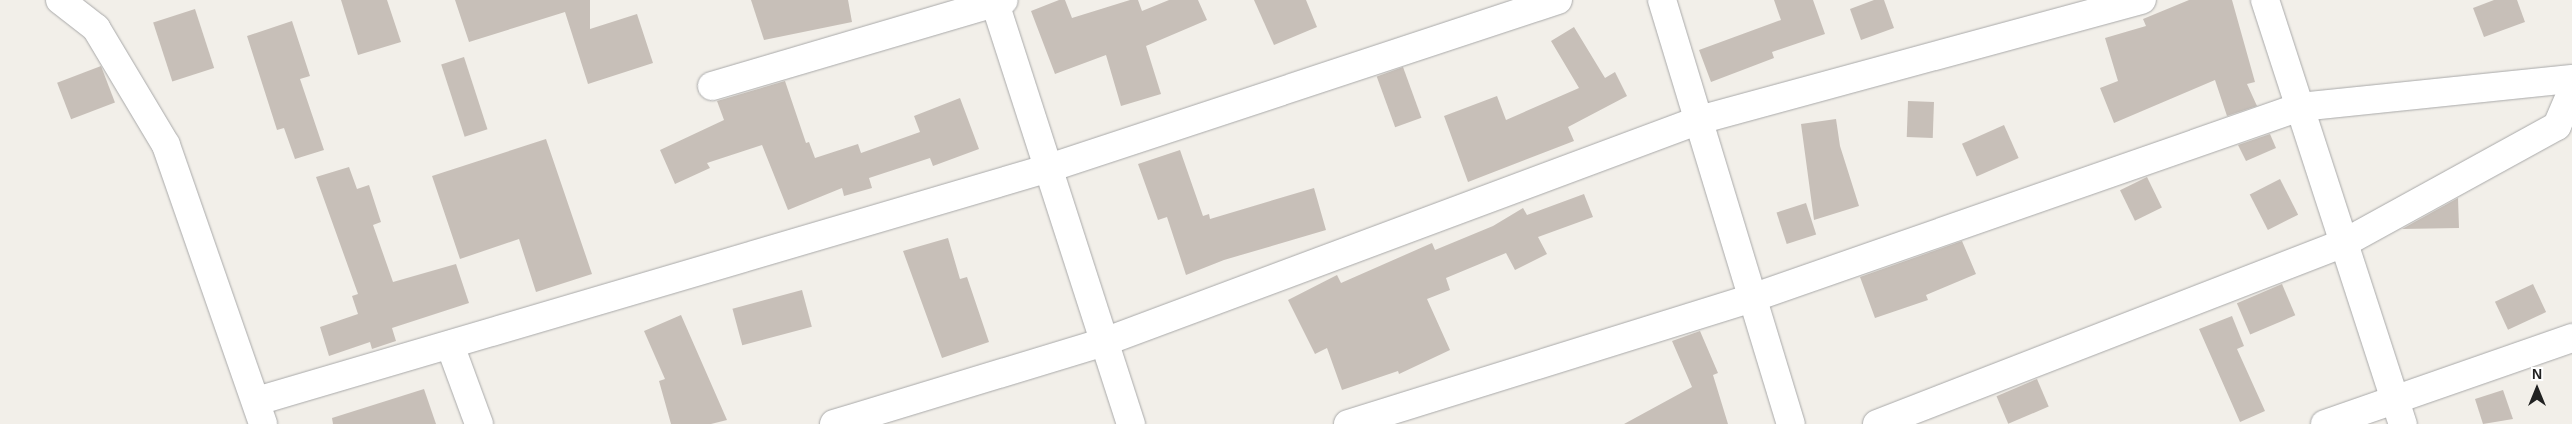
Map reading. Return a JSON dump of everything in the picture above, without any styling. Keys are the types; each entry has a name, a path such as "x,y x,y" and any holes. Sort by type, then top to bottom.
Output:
{"street":[{"path":"60,0 96,28 166,145 260,413 450,345 1049,168 1558,0"},
{"path":"1662,0 1791,424"},
{"path":"834,424 1104,342 1698,120 2142,0"},
{"path":"2265,0 2403,424"},
{"path":"712,86 998,1 1131,424"},
{"path":"1348,424 1752,298 2300,106 2572,79"},
{"path":"1877,424 2344,243 2557,126 2572,90"},
{"path":"2325,424 2395,398 2572,338"},
{"path":"450,345 478,424"}],"building":[{"path":"341,0 387,0 401,42 358,55"},
{"path":"455,0 590,0 590,29 637,14 653,63 588,84 565,12 469,42"},
{"path":"751,0 848,0 852,22 764,40"},
{"path":"1059,0 1065,0 1072,18 1130,0 1138,0 1142,11 1169,0 1198,0 1207,20 1146,46 1161,94 1121,106 1106,55 1055,74 1031,11"},
{"path":"1254,0 1306,0 1317,27 1274,45"},
{"path":"1774,0 1813,0 1825,34 1772,52 1774,58 1711,82 1699,50 1781,20"},
{"path":"1874,0 1884,0 1894,28 1861,40 1850,9"},
{"path":"2189,0 2232,0 2255,82 2247,84 2257,106 2227,116 2215,80 2114,123 2100,88 2118,81 2105,38 2146,26 2143,19"},
{"path":"2494,0 2517,0 2525,22 2484,37 2473,8"},
{"path":"195,9 214,68 172,82 153,23"},
{"path":"292,21 310,76 300,79 324,150 295,159 284,128 277,130 247,36"},
{"path":"1574,27 1605,78 1615,72 1627,96 1568,127 1574,141 1468,182 1444,116 1497,96 1506,120 1579,88 1551,41"},
{"path":"464,57 487,129 465,137 441,64"},
{"path":"101,66 115,102 71,119 57,83"},
{"path":"1403,67 1421,118 1395,127 1377,77"},
{"path":"785,81 806,143 809,142 815,158 858,144 861,153 920,132 914,116 960,98 979,149 933,166 930,158 869,178 872,188 844,196 842,188 788,210 762,145 707,163 710,168 675,184 660,150 724,120 717,101"},
{"path":"1908,101 1934,102 1933,138 1907,137"},
{"path":"1836,119 1840,146 1859,206 1814,220 1801,124"},
{"path":"2004,125 2019,158 1977,177 1962,144"},
{"path":"2270,134 2276,148 2246,161 2238,145"},
{"path":"546,139 592,274 536,292 519,239 460,259 432,176"},
{"path":"1180,150 1203,216 1209,214 1210,219 1314,188 1326,230 1224,260 1186,275 1167,217 1158,220 1138,164"},
{"path":"349,167 357,189 369,185 381,222 373,225 393,282 456,264 469,303 392,328 396,341 372,349 370,342 329,356 320,327 358,314 352,296 358,294 316,177"},
{"path":"2147,177 2162,208 2135,221 2120,190"},
{"path":"2280,179 2298,215 2268,230 2250,194"},
{"path":"1584,194 1593,217 1538,237 1547,254 1515,270 1506,253 1446,278 1450,290 1427,299 1450,350 1399,374 1398,371 1342,390 1327,348 1315,354 1288,300 1337,275 1341,283 1432,243 1435,250 1493,226 1523,208 1527,215"},
{"path":"2458,198 2459,228 2402,229"},
{"path":"1806,203 1816,234 1787,244 1777,213"},
{"path":"948,238 960,279 967,277 989,342 942,358 903,251"},
{"path":"1962,241 1976,274 1926,295 1928,300 1875,318 1860,277"},
{"path":"2282,284 2295,315 2250,334 2237,303"},
{"path":"2533,284 2546,312 2508,330 2495,302"},
{"path":"802,290 812,327 742,345 732,309"},
{"path":"681,315 727,420 711,424 671,424 659,381 665,379 644,331"},
{"path":"2232,316 2244,346 2237,349 2265,411 2240,422 2199,329"},
{"path":"1700,331 1718,373 1713,375 1728,424 1624,424 1692,387 1672,341"},
{"path":"2037,379 2049,407 2008,424 1996,396"},
{"path":"424,389 436,424 333,424 332,418"},
{"path":"2503,390 2513,419 2483,424 2475,399"}]}
